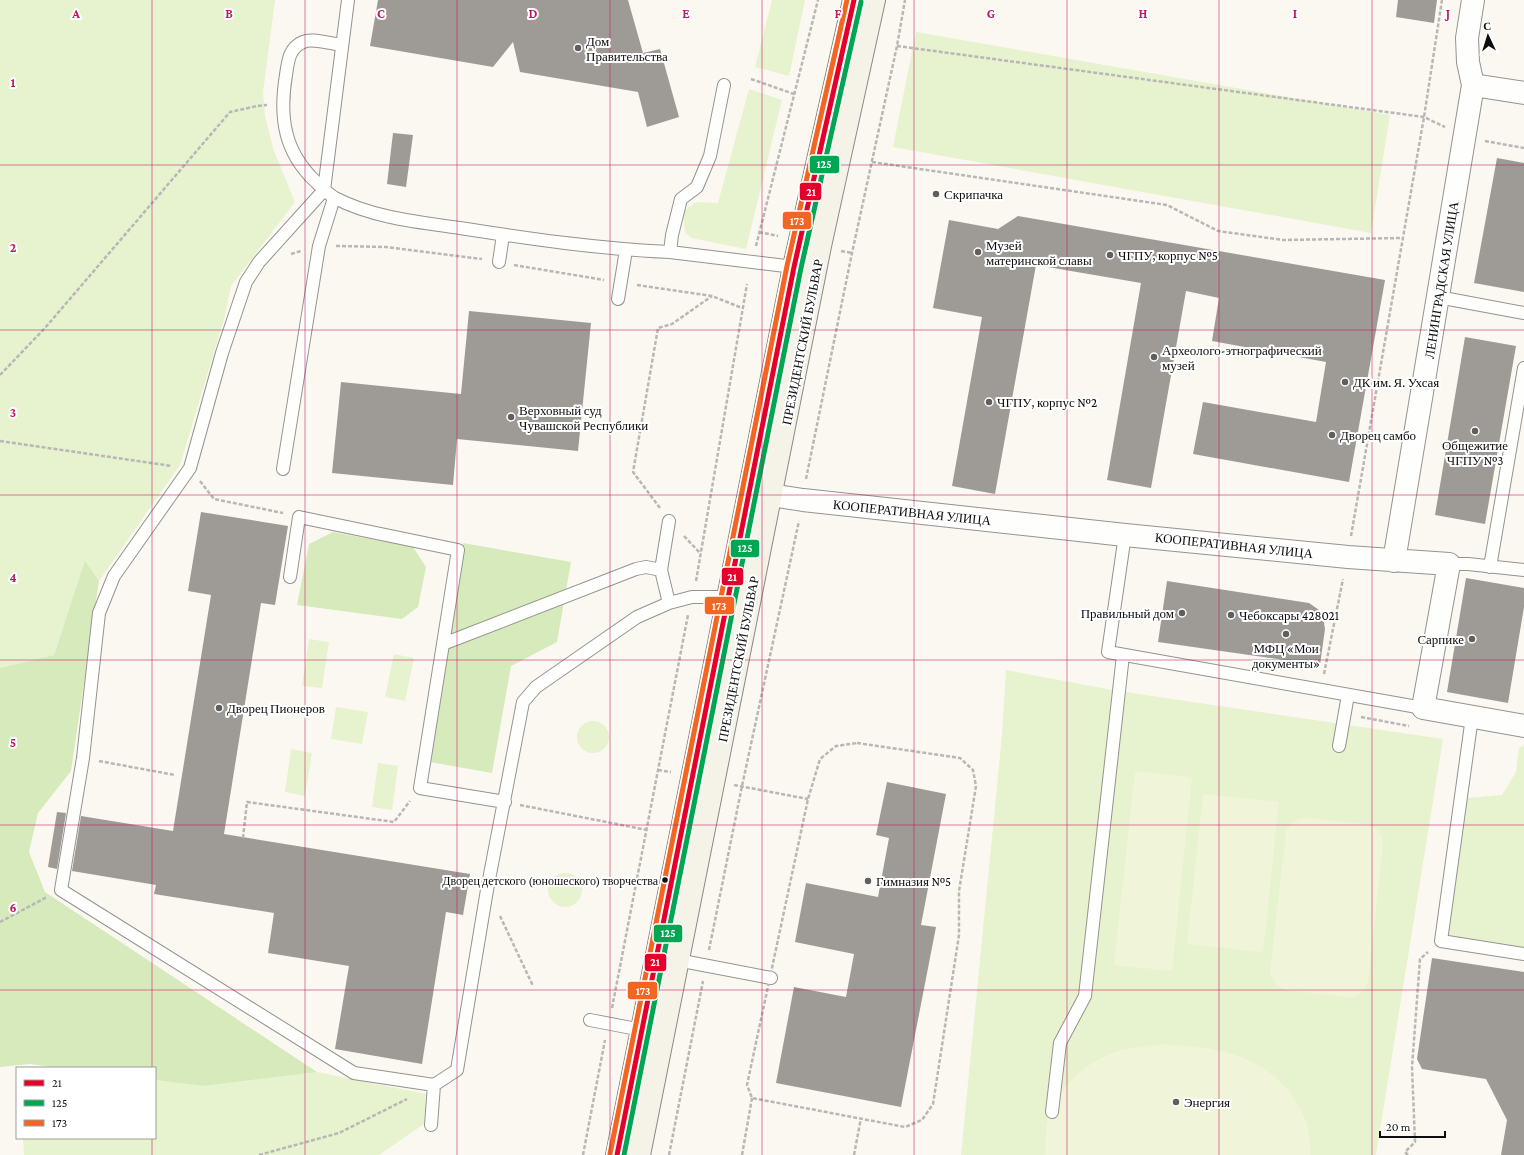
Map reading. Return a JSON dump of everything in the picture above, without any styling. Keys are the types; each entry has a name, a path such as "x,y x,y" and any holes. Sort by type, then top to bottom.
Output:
{"main road":[{"name":"ПРЕЗИДЕНТСКИЙ БУЛЬВАР","path":"639,1155 750,601 761,493 794,267 854,0"},
{"name":"ПРЕЗИДЕНТСКИЙ БУЛЬВАР","path":"617,1155 729,597 761,493 816,270 874,0"},
{"path":"794,267 816,270"},
{"path":"729,597 750,601"}],"street":[{"name":"ЛЕНИНГРАДСКАЯ УЛИЦА","path":"1394,561 1473,85 1468,62 1467,38 1473,0"},
{"path":"1473,85 1524,93"},
{"name":"КООПЕРАТИВНАЯ УЛИЦА","path":"761,493 810,501 1125,535 1348,557 1449,564"},
{"path":"1449,564 1418,718 1472,717 1524,726"}],"lane":[{"path":"348,0 324,190 259,262 246,282 222,353 190,468 114,576 99,613 83,758 61,890 354,1073 434,1085 456,1070 523,702 536,687 637,617 669,603 692,597 729,597"},
{"path":"336,44 304,41 294,47 288,57 282,104 285,130 292,150 304,171 334,198 369,212 391,218 503,235 626,250 670,252 794,267"},
{"path":"670,252 672,235 681,199 697,187 710,156 724,85"},
{"path":"283,469 319,246 334,198"},
{"path":"500,262 503,235"},
{"path":"618,299 626,250"},
{"path":"1438,297 1524,313"},
{"path":"1490,566 1524,368"},
{"path":"290,577 299,517 458,550 420,788 505,802"},
{"path":"669,521 661,570 669,603"},
{"path":"1125,535 1108,652 1348,695 1418,718"},
{"path":"1449,564 1468,564 1524,570"},
{"path":"443,644 636,569 646,567 661,570"},
{"path":"1052,1112 1060,1044 1084,996 1123,655"},
{"path":"1339,746 1348,695"},
{"path":"1472,717 1441,941 1524,954"},
{"path":"677,960 771,978"},
{"path":"590,1020 642,1030"},
{"path":"431,1125 434,1085"}],"path":[{"path":"754,253 818,0"},
{"path":"805,486 897,46 905,0"},
{"path":"1321,690 1348,557 1424,117 1442,0"},
{"path":"897,46 1424,117 1464,137 1524,148"},
{"path":"751,79 794,94"},
{"path":"0,375 45,328 230,112 257,106 282,104"},
{"path":"872,162 1167,205 1218,231 1283,240 1403,238"},
{"path":"759,232 780,237"},
{"path":"695,583 747,284"},
{"path":"700,554 669,521 632,472 658,328 672,324 712,296"},
{"path":"0,441 190,468 214,499 299,517"},
{"path":"708,953 800,514"},
{"path":"612,1010 689,610"},
{"path":"1344,714 1418,718"},
{"path":"742,1155 752,1098 747,1085 808,799 820,759 836,746 857,743 960,758 973,770 976,786 959,891 959,935 933,1104 922,1120 905,1127 752,1098"},
{"path":"83,758 176,776"},
{"path":"658,770 672,773"},
{"path":"732,784 808,799"},
{"path":"243,838 246,802 394,822 420,788"},
{"path":"505,802 647,830"},
{"path":"0,922 61,890"},
{"path":"488,890 533,986"},
{"path":"1408,1155 1405,1152 1415,1142 1412,1067 1420,959 1441,941"},
{"path":"669,1155 703,980"},
{"path":"583,1155 606,1037"},
{"path":"259,1155 339,1133 434,1085"},
{"path":"854,1155 861,1118"}],"green space":[{"path":"0,0 275,0 263,93 265,116 274,151 295,202 231,286 225,316 180,465 99,581 85,562 54,655 0,668"},
{"path":"772,0 805,0 789,76 755,67"},
{"path":"916,32 1390,115 1371,233 893,147"},
{"path":"749,89 782,100 746,249 691,238 685,232 683,212 696,202 718,203"},
{"path":"333,532 413,547 426,567 418,607 402,619 297,605 309,544"},
{"path":"463,543 571,562 557,642 511,666 492,773 424,761"},
{"path":"85,561 99,581 71,771 38,813 29,852 45,892 317,1072 203,1086 156,1080 156,1067 52,1067 30,1064 0,1067 0,668 54,655"},
{"path":"309,639 329,642 322,688 302,686"},
{"path":"394,654 414,658 405,701 385,697"},
{"path":"1006,670 1118,691 1443,739 1376,1155 961,1155 1002,735"},
{"path":"336,707 368,712 362,744 331,739"},
{"path":"590,721 596,721 605,725 609,737 605,749 596,753 590,753 581,749 577,740 577,734 581,725"},
{"path":"1524,745 1524,950 1445,937 1466,798 1502,795 1516,772 1519,748"},
{"path":"291,749 312,753 305,796 285,792"},
{"path":"378,763 398,766 392,810 372,807"},
{"path":"1135,771 1192,777 1172,971 1114,965"},
{"path":"1203,794 1279,802 1263,952 1187,944"},
{"path":"1305,818 1368,824 1380,834 1382,840 1383,844 1368,982 1363,991 1356,996 1349,997 1285,990 1275,983 1270,972 1286,832 1293,822 1298,819"},
{"path":"568,873 575,875 580,880 582,890 580,900 575,905 562,907 555,905 550,900 548,887 550,880 555,875"},
{"name":"Энергия","path":"1162,1044 1198,1047 1226,1052 1250,1061 1265,1070 1278,1080 1290,1093 1299,1107 1306,1122 1310,1138 1310,1155 1045,1155 1046,1128 1051,1111 1065,1087 1074,1077 1097,1061 1122,1050"},
{"path":"317,1072 426,1094 424,1124 379,1155 24,1155 23,1139 156,1139 156,1080 203,1086"}],"building":[{"path":"378,0 628,0 643,53 660,49 679,117 647,127 638,92 520,72 513,42 493,67 370,46"},
{"path":"1398,0 1437,0 1434,23 1396,17"},
{"path":"393,133 413,135 406,187 387,184"},
{"path":"1497,158 1524,163 1524,292 1474,283"},
{"path":"1018,216 1385,280 1349,482 1193,454 1203,402 1316,422 1326,362 1212,341 1219,298 1186,291 1151,488 1107,480 1141,283 1036,265 995,494 952,486 982,317 933,308 949,220 998,229"},
{"path":"469,311 591,323 578,451 457,439 453,485 332,473 341,382 461,394"},
{"name":"Общежитие ЧГПУ №3","path":"1465,337 1516,346 1485,524 1435,515"},
{"name":"Дворец Пионеров","path":"201,512 288,526 275,605 261,603 224,834 470,874 463,915 446,912 422,1064 335,1049 349,966 268,953 274,913 154,894 156,885 72,871 81,816 173,831 211,595 188,591"},
{"path":"1466,578 1524,588 1524,607 1508,703 1447,692"},
{"path":"1167,581 1309,603 1319,610 1323,617 1325,629 1320,665 1158,642"},
{"path":"887,782 946,794 921,925 936,927 901,1107 776,1083 794,987 846,997 854,954 795,942 806,883 878,897 889,838 876,835"},
{"path":"57,812 66,813 57,869 48,867"},
{"path":"1432,958 1524,972 1524,1155 1501,1155 1507,1120 1486,1079 1422,1069 1417,1059"}],"transit line":[{"name":"173","path":"610,1154 787,266 847,0"},
{"name":"21","path":"617,1155 794,267 854,0"},
{"name":"125","path":"624,1155 801,268 861,2"}],"place":[{"name":"Дом Правительства","path":"578,48"},
{"name":"Скрипачка","path":"936,194"},
{"name":"Музей материнской славы","path":"978,252"},
{"name":"ЧГПУ, корпус №5","path":"1110,255"},
{"name":"Археолого-этнографический музей","path":"1154,357"},
{"name":"ДК им. Я. Ухсая","path":"1345,382"},
{"name":"ЧГПУ, корпус №2","path":"989,402"},
{"name":"Верховный суд Чувашской Республики","path":"511,417"},
{"name":"Общежитие ЧГПУ №3","path":"1475,431"},
{"name":"Дворец самбо","path":"1332,435"},
{"name":"Правильный дом","path":"1182,613"},
{"name":"Чебоксары 428021","path":"1231,615"},
{"name":"МФЦ «Мои документы»","path":"1286,634"},
{"name":"Сарпике","path":"1472,639"},
{"name":"Дворец Пионеров","path":"219,708"},
{"name":"Дворец детского (юношеского) творчества","path":"665,880"},
{"name":"Гимназия №5","path":"868,881"},
{"name":"Энергия","path":"1176,1102"}]}
